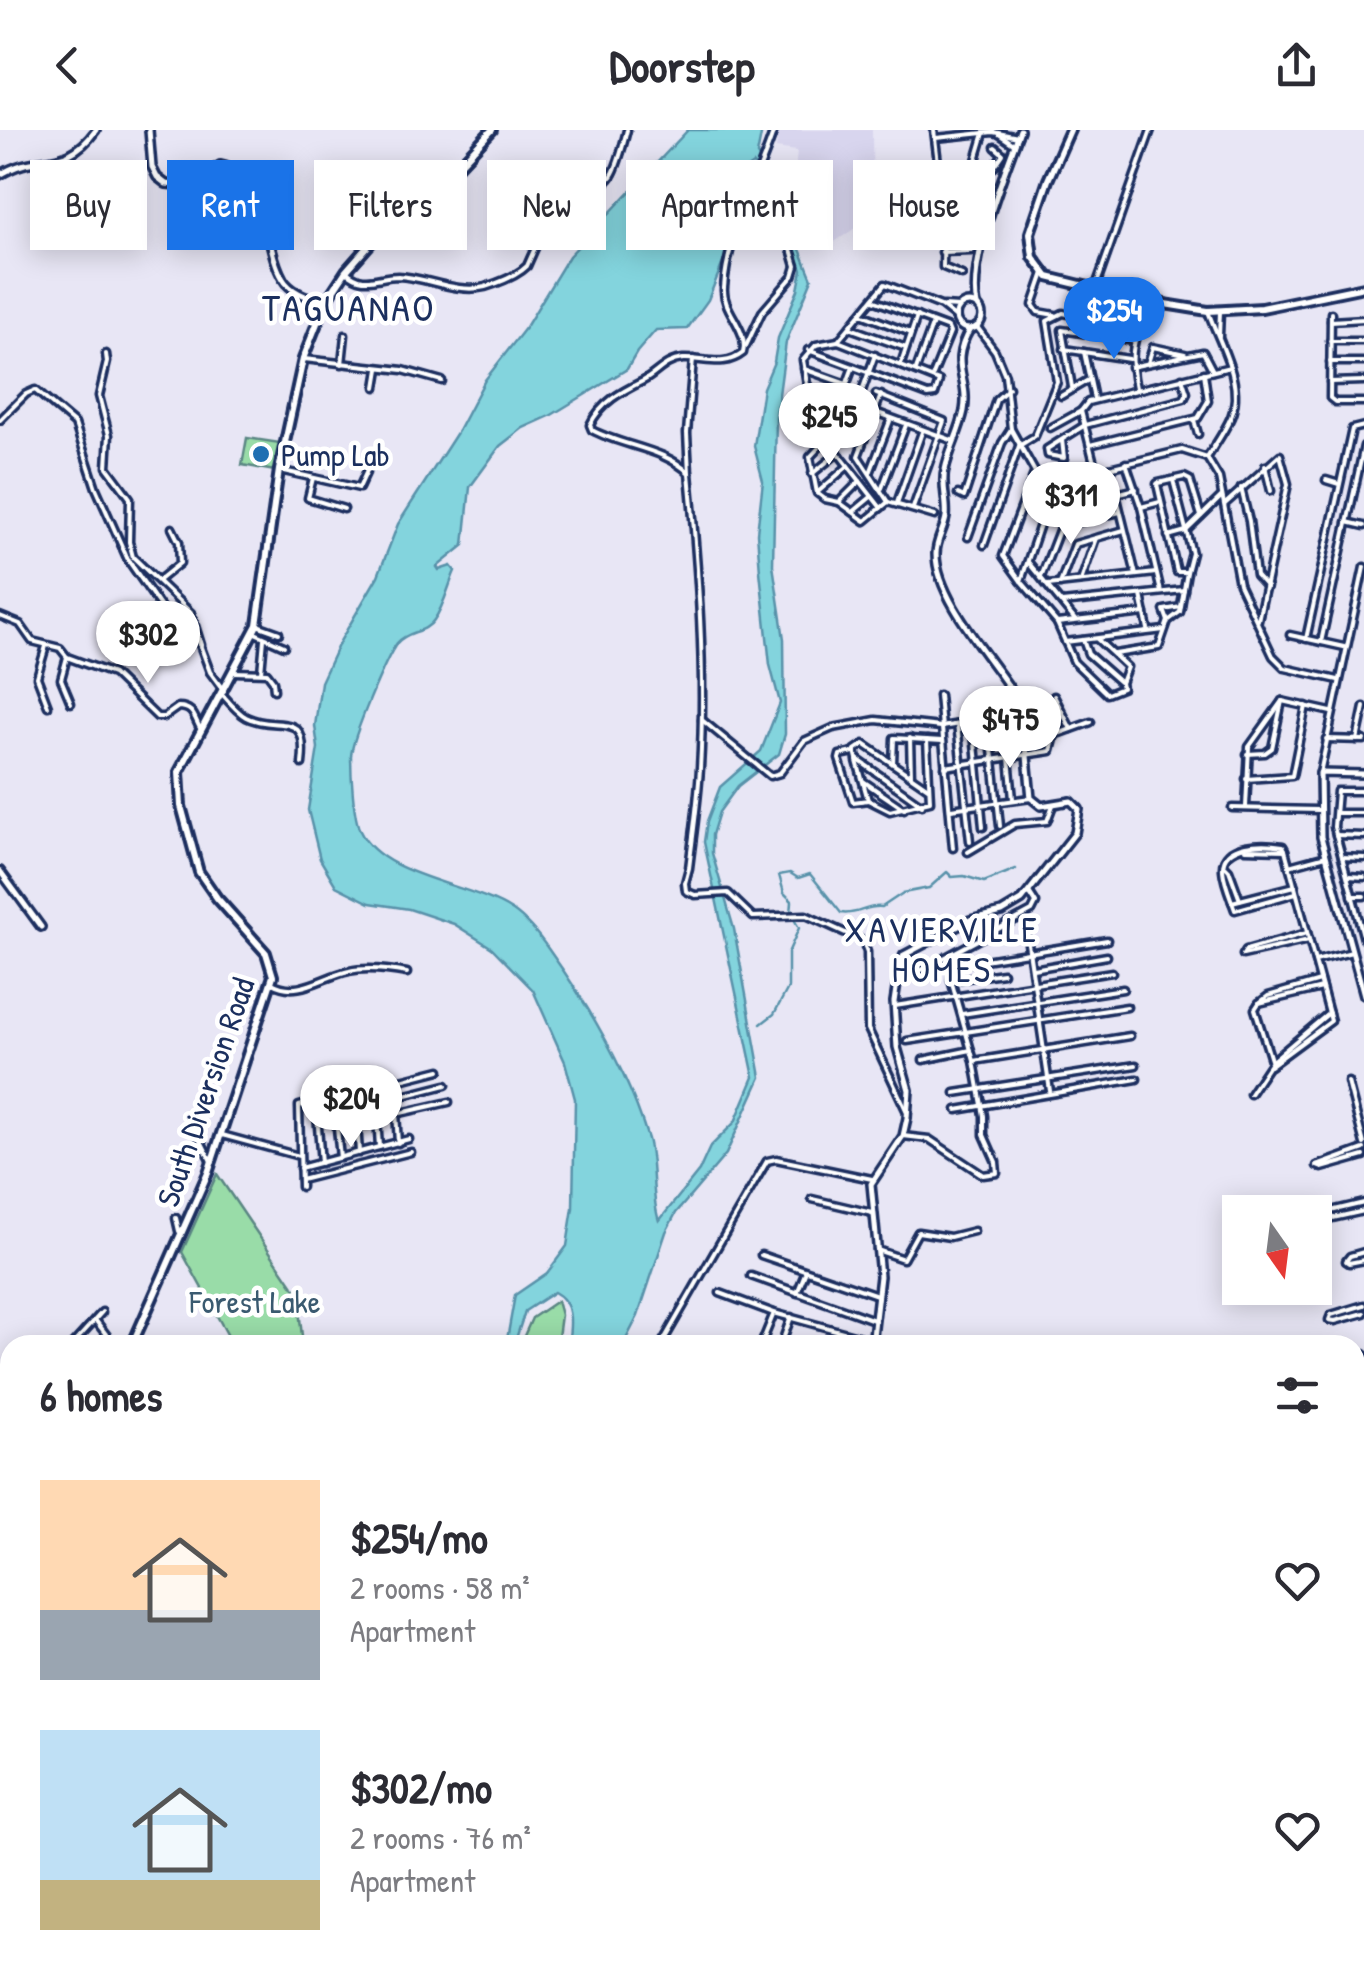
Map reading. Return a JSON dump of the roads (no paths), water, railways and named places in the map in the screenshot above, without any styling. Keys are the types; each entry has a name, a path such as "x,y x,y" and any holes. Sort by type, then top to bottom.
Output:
{"main road":[{"name":"South Diversion Road","path":"136,1335 212,1163 272,983 272,964 266,953 208,886 190,849 178,781 182,764 256,629 279,470 303,359 325,303 346,271 383,229 440,185 492,130"},
{"path":"1070,130 1030,233 1033,257 1044,273 1060,281 1208,311 1262,308 1364,286"}],"street":[{"path":"0,175 19,164 71,156 96,130"},
{"path":"149,130 154,172 172,187 187,186 220,165 241,173 252,187 282,278 299,293 325,303"},
{"path":"346,271 368,282 408,277 474,288 521,272 554,205 608,183 614,175 627,130"},
{"path":"763,160 774,130"},
{"path":"934,130 939,160"},
{"path":"1095,289 1151,130"},
{"path":"976,160 984,133"},
{"path":"998,133 1015,145"},
{"path":"936,138 1019,134 989,220 974,292 982,316 964,340"},
{"path":"995,147 1002,154 995,166"},
{"path":"733,250 723,293 745,348"},
{"path":"689,473 665,456 608,439 592,430 590,424 626,388 642,382 669,362 732,361 740,356 762,312 793,276 796,266 791,250"},
{"path":"962,275 945,270 942,252 972,250"},
{"path":"1044,273 1034,308 1136,329"},
{"path":"838,341 884,284 941,306 962,327 964,340 958,363 965,390 964,409 944,474 946,513 936,548 938,568 953,605 1008,683 1023,714 1031,798"},
{"path":"956,318 974,292"},
{"path":"873,300 947,328 950,333 933,376"},
{"path":"1136,388 1130,359 1142,300"},
{"path":"941,306 976,305"},
{"path":"1207,458 1233,411 1236,390 1208,311"},
{"path":"1219,340 1220,311"},
{"path":"1331,313 1330,398 1335,402 1364,402"},
{"path":"861,314 911,332"},
{"path":"984,545 1018,446 1035,436 1056,382 1046,326 1055,315"},
{"path":"901,365 917,316"},
{"path":"1331,320 1364,319"},
{"path":"915,370 934,323"},
{"path":"962,327 974,328 994,352 1008,388 1011,429 1035,472 1055,480 1182,450 1207,458 1217,472 1239,584 1278,663 1338,680"},
{"path":"850,328 906,348"},
{"path":"1072,387 1060,332 1064,329 1134,341"},
{"path":"342,364 345,335"},
{"path":"808,350 853,366 869,373 928,396 935,394 938,384 933,376 838,341 822,342 808,350 803,360 810,390 848,438 864,390 869,373 875,355"},
{"path":"1330,341 1364,341"},
{"path":"1148,363 1156,346 1186,354"},
{"path":"1064,349 1130,359"},
{"path":"1084,352 1094,400"},
{"path":"1132,367 1205,353 1213,370"},
{"path":"106,354 99,396 109,435 107,467 130,498 131,558 191,613 210,672 246,716 298,729 304,738 302,764"},
{"path":"303,359 403,370 442,381"},
{"path":"693,360 689,473 700,596 702,720 699,782 685,887 694,895 728,892 753,918 806,915 864,941 868,1029 907,1112"},
{"path":"1330,362 1364,362"},
{"path":"833,420 853,366"},
{"path":"1050,428 1094,400 1230,367"},
{"path":"376,387 379,369"},
{"path":"804,369 846,384"},
{"path":"1090,445 1194,420 1208,401 1204,373"},
{"path":"1062,440 1085,425 1184,399 1188,393 1182,378"},
{"path":"1061,396 1090,379"},
{"path":"1330,382 1364,381"},
{"path":"958,494 964,496 996,400 1008,388"},
{"path":"0,420 35,390 70,418 106,513 131,558 162,609 201,645"},
{"path":"864,390 944,420 913,508"},
{"path":"877,394 876,412 858,456 888,502"},
{"path":"820,404 807,412 881,508"},
{"path":"1082,411 1096,471"},
{"path":"876,412 954,441"},
{"path":"870,472 891,419"},
{"path":"1194,420 1198,434"},
{"path":"882,488 906,424"},
{"path":"1306,638 1354,427 1364,426"},
{"path":"968,537 1002,443 1011,429"},
{"path":"897,503 922,431"},
{"path":"827,439 810,457 817,493 825,499 839,502 867,521 888,502 935,516"},
{"path":"1321,642 1364,446"},
{"path":"812,474 838,453"},
{"path":"1225,504 1280,455 1288,484 1258,620"},
{"path":"279,470 359,488 372,460"},
{"path":"1126,463 1141,507 1160,592"},
{"path":"817,493 848,466"},
{"path":"1264,466 1271,491"},
{"path":"1035,472 1004,554 1057,624 1072,660 1106,694 1120,691 1127,668 1097,639"},
{"path":"313,478 308,498 344,509"},
{"path":"1022,581 1055,480"},
{"path":"1115,654 1159,647 1168,621 1181,608 1192,556 1174,480"},
{"path":"1187,572 1176,571 1156,484 1190,480 1201,516"},
{"path":"1326,480 1339,484"},
{"path":"839,502 860,481"},
{"path":"1240,488 1256,575 1266,587"},
{"path":"1048,506 1068,506 1136,489"},
{"path":"1116,494 1136,575"},
{"path":"1168,536 1186,531 1222,496"},
{"path":"853,512 871,497"},
{"path":"1141,507 1160,502"},
{"path":"1042,577 1068,506"},
{"path":"1061,527 1120,512"},
{"path":"1347,522 1364,526"},
{"path":"158,580 180,563 179,542 172,528"},
{"path":"1060,584 1074,546 1124,530"},
{"path":"1081,581 1096,538"},
{"path":"1028,562 1074,620"},
{"path":"1364,566 1326,739 1318,810 1326,856 1364,995"},
{"path":"1048,585 1156,573"},
{"path":"1062,602 1184,590"},
{"path":"1141,595 1149,631"},
{"path":"1168,621 1164,610 1181,608"},
{"path":"1057,624 1145,613"},
{"path":"0,616 18,622 27,638 60,648 67,657 113,674 156,717 164,717 178,707 188,709 201,730"},
{"path":"256,629 279,633"},
{"path":"256,629 264,639 284,646"},
{"path":"1065,642 1164,630"},
{"path":"1290,634 1346,647"},
{"path":"261,672 264,639"},
{"path":"1083,640 1088,654 1120,683"},
{"path":"46,646 37,677 48,706"},
{"path":"67,657 61,679 72,703"},
{"path":"1086,675 1097,663"},
{"path":"234,672 270,675 274,690"},
{"path":"938,695 953,848"},
{"path":"1054,696 1070,730"},
{"path":"1282,701 1332,712"},
{"path":"1247,754 1265,753 1272,748 1282,701"},
{"path":"1246,807 1247,754 1282,701"},
{"path":"945,767 1053,750 1055,735 1039,702"},
{"path":"1246,779 1292,776 1306,706"},
{"path":"1326,739 1360,740 1364,707"},
{"path":"702,720 765,774 780,773 798,746 833,728 876,720 942,727 1023,714"},
{"path":"1005,716 1013,798"},
{"path":"989,719 1000,826"},
{"path":"973,721 983,827"},
{"path":"1055,735 1092,722"},
{"path":"957,724 970,841"},
{"path":"893,764 894,738 942,741"},
{"path":"910,738 912,776"},
{"path":"927,740 930,801 904,809 887,810 868,800 851,801 840,757 864,744 928,788"},
{"path":"854,752 868,800"},
{"path":"856,759 922,805"},
{"path":"1320,773 1364,774"},
{"path":"863,781 904,809"},
{"path":"1364,791 1337,792 1336,813 1336,835 1364,935"},
{"path":"873,1335 877,1250 872,1180 903,1136 907,1112 907,1079 897,1047 895,1006 895,984 904,955 983,916 1007,910 1029,892 1078,828 1076,804 1072,801 1042,806 1031,798 1013,798 949,810"},
{"path":"968,852 1014,824 1047,822 1052,805"},
{"path":"1232,808 1318,810"},
{"path":"1336,813 1364,814"},
{"path":"1336,835 1364,836"},
{"path":"1250,1094 1271,1064 1328,1013 1285,850 1280,845 1250,844 1228,856 1224,866 1235,910 1296,893"},
{"path":"1289,866 1326,856"},
{"path":"1342,857 1364,858"},
{"path":"1224,866 1240,900"},
{"path":"0,871 41,928"},
{"path":"1347,876 1364,877"},
{"path":"1232,902 1294,886"},
{"path":"895,984 1035,908 1029,892"},
{"path":"1352,896 1364,896"},
{"path":"983,916 992,933"},
{"path":"1307,933 1246,950 1244,956 1309,940"},
{"path":"1027,937 1051,1093"},
{"path":"903,1136 929,1139 983,1174 994,1175 998,1168 984,1135 974,1061 951,980 952,969 960,964 1107,940"},
{"path":"1314,961 1352,952"},
{"path":"1032,969 1108,956"},
{"path":"272,983 288,989 352,970 406,973"},
{"path":"895,1006 1112,972"},
{"path":"951,980 1002,973"},
{"path":"1271,1064 1255,1009 1258,1003 1268,996 1320,981"},
{"path":"962,1014 1123,988"},
{"path":"1258,1003 1322,988"},
{"path":"908,1041 1127,1006"},
{"path":"974,1061 1130,1036"},
{"path":"923,1060 971,1050"},
{"path":"955,1093 1136,1065"},
{"path":"411,1152 301,1184 297,1110 316,1101 440,1070"},
{"path":"957,1110 1137,1080"},
{"path":"394,1082 398,1142"},
{"path":"1348,1082 1364,1150"},
{"path":"395,1098 446,1085"},
{"path":"375,1087 379,1148"},
{"path":"354,1092 359,1153"},
{"path":"334,1097 340,1158"},
{"path":"316,1101 321,1162"},
{"path":"396,1114 450,1102"},
{"path":"190,1119 212,1163"},
{"path":"222,1135 299,1156"},
{"path":"300,1168 410,1140"},
{"path":"1364,1150 1322,1168 1317,1166 1364,1150"},
{"path":"666,1335 766,1161 776,1159 872,1180"},
{"path":"812,1199 872,1213"},
{"path":"1364,1203 1322,1213 1320,1217 1324,1220 1364,1211"},
{"path":"176,1218 182,1232"},
{"path":"877,1250 903,1258 918,1232 950,1237 974,1232"},
{"path":"1364,1252 1346,1259 1348,1264 1364,1260"},
{"path":"762,1255 877,1295"},
{"path":"797,1293 806,1272"},
{"path":"752,1276 874,1320"},
{"path":"720,1293 851,1335"},
{"path":"1364,1305 1328,1317 1335,1321 1364,1313"},
{"path":"81,1335 102,1312"},
{"path":"764,1335 774,1313"},
{"path":"784,1335 791,1317"},
{"path":"96,1319 107,1335"}],"water":[{"path":"688,130 762,130 757,155 760,160 660,160"},
{"path":"626,196 626,250 728,250 708,300 687,329 656,330 627,369 523,428 500,446 470,487 464,545 437,567 439,570 451,566 455,571 441,609 430,624 397,643 370,698 351,756 358,824 371,847 407,870 496,901 513,911 537,934 564,971 606,1041 640,1114 650,1149 659,1221 699,1171 710,1147 735,1122 754,1077 704,842 720,787 761,751 780,703 770,665 760,571 757,533 763,481 754,446 763,388 798,290 802,270 794,250 800,250 812,279 786,342 776,417 773,565 784,639 785,734 779,754 738,786 719,812 712,835 712,853 734,929 761,1077 726,1154 676,1213 666,1232 628,1335 569,1335 568,1308 554,1292 525,1311 517,1335 508,1335 515,1295 547,1273 567,1246 573,1208 575,1099 565,1062 533,990 492,948 454,924 409,909 370,903 336,886 320,859 308,810 318,748 315,726 321,682 378,576 398,524 458,431 485,380 526,327 569,256 575,250 606,250 606,217"}],"waterway":[{"path":"761,1024 774,1014 788,988 788,953 799,928 779,875 790,873 798,878 810,874 841,913 847,914 882,907 903,893 929,888 947,872 952,877 984,882 1016,869"}],"place":[{"name":"Pump Lab","path":"261,454"}],"district":[{"name":"TAGUANAO","path":"349,307"},
{"name":"XAVIERVILLE HOMES","path":"942,949"}],"park label":[{"name":"Forest Lake","path":"255,1301"}]}
